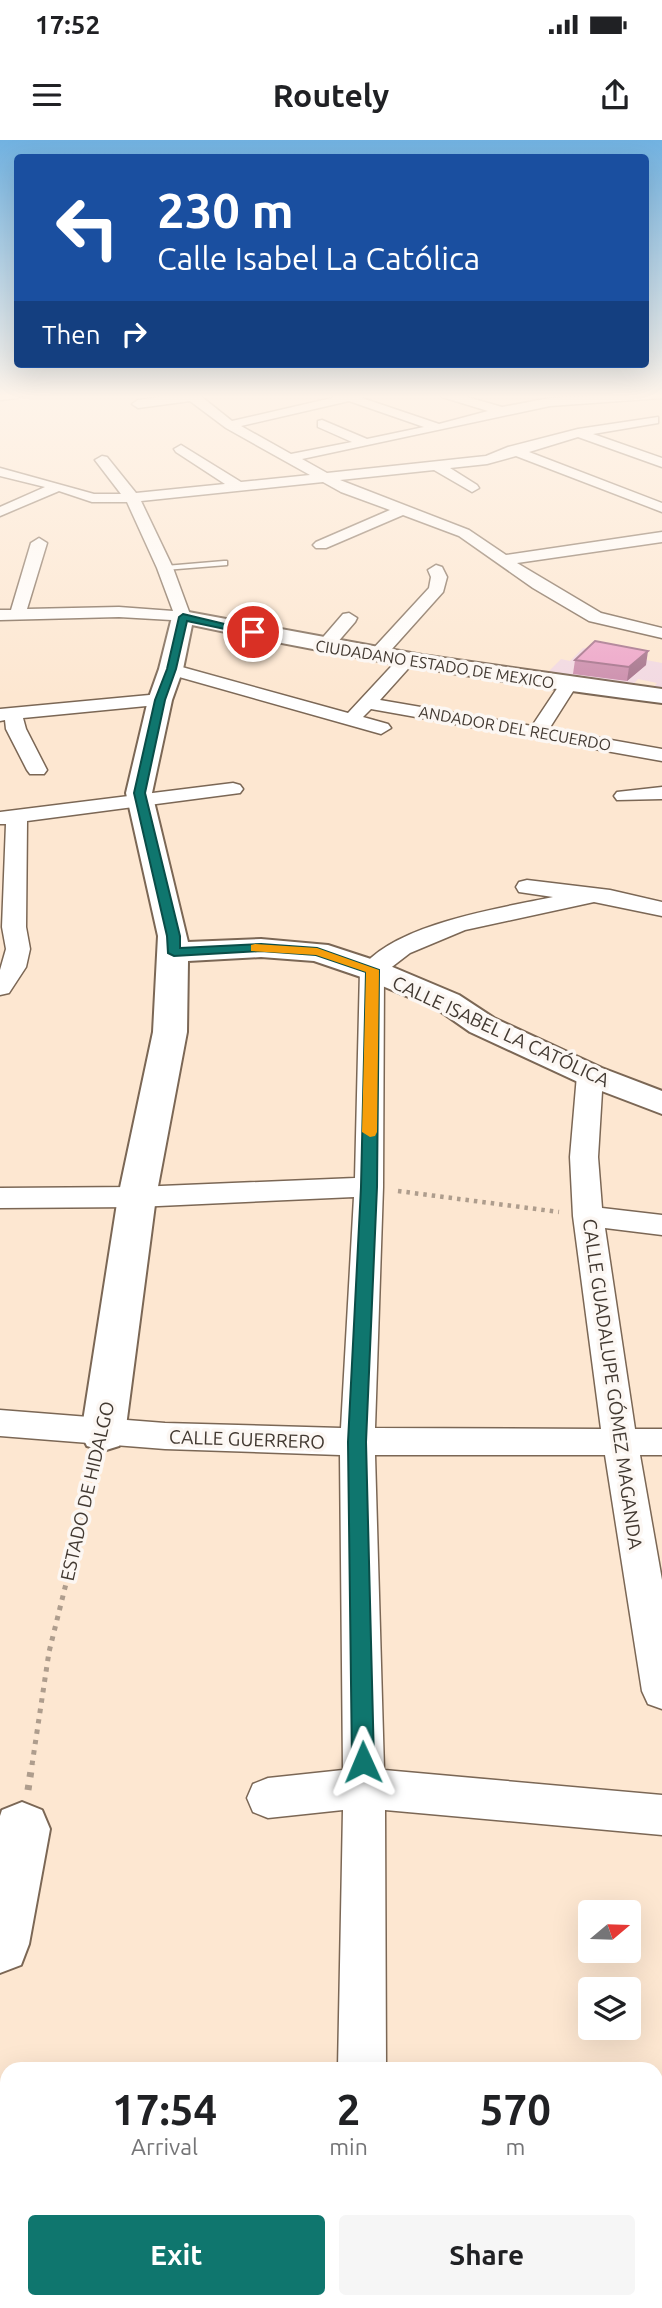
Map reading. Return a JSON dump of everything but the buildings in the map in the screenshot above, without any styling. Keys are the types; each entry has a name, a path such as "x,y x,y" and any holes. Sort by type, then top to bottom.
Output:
{"street":[{"path":"0,512 38,495"},
{"path":"84,495 92,498 132,498 155,495"},
{"path":"130,495 165,568 183,617 171,669 160,700 139,793 141,800"},
{"path":"365,495 400,511 464,533 538,585 595,617 662,633"},
{"path":"627,495 662,509"},
{"path":"321,545 400,511"},
{"path":"505,560 662,537"},
{"path":"9,615 39,543"},
{"path":"377,655 437,589 439,577 436,570"},
{"name":"CIUDADANO ESTADO DE MEXICO","path":"9,615 119,612 183,617 405,661 662,696"},
{"path":"324,647 348,618"},
{"path":"348,720 368,703 405,661"},
{"path":"171,669 381,728"},
{"path":"537,733 568,685"},
{"path":"37,771 7,714 160,700"},
{"name":"ANDADOR DEL RECUERDO","path":"368,703 662,755"},
{"path":"0,988 14,967 18,949 14,927 8,817 233,789"},
{"path":"624,796 662,793"},
{"name":"ESTADO DE HIDALGO","path":"103,1434 137,1198 170,1032 173,936 141,800"},
{"path":"527,887 610,897 662,909"},
{"path":"362,2062 363,1788 357,1442 369,1187 372,970 402,948 458,924 590,896"},
{"name":"CALLE ISABEL LA CATÓLICA","path":"174,953 261,948 317,952 372,970 448,1002 482,1025 590,1075 662,1103"},
{"name":"CALLE GUADALUPE GÓMEZ MAGANDA","path":"590,1075 584,1157 588,1216 620,1441 662,1691"},
{"path":"0,1198 137,1198 369,1187"},
{"path":"588,1216 662,1224"},
{"name":"CALLE GUERRERO","path":"0,1423 103,1434 357,1442 662,1442"},
{"path":"268,1798 363,1788 662,1815"},
{"path":"0,1944 22,1829"}],"lane":[{"path":"165,568 224,563"}],"path":[{"path":"369,1187 588,1216"},
{"name":"ESTADO DE HIDALGO","path":"22,1829 49,1652 103,1434"}],"shaded area":[{"path":"583,648 662,663 662,690 653,688 657,683 638,679 629,689 547,673 561,659 570,661"}],"slow traffic":[{"path":"255,948 317,952 372,970 370,1132"}],"route":[{"path":"253,632 183,617 171,669 160,700 139,793 173,936 174,953 261,948 317,952 372,970 369,1187 357,1442 363,1762"}]}
